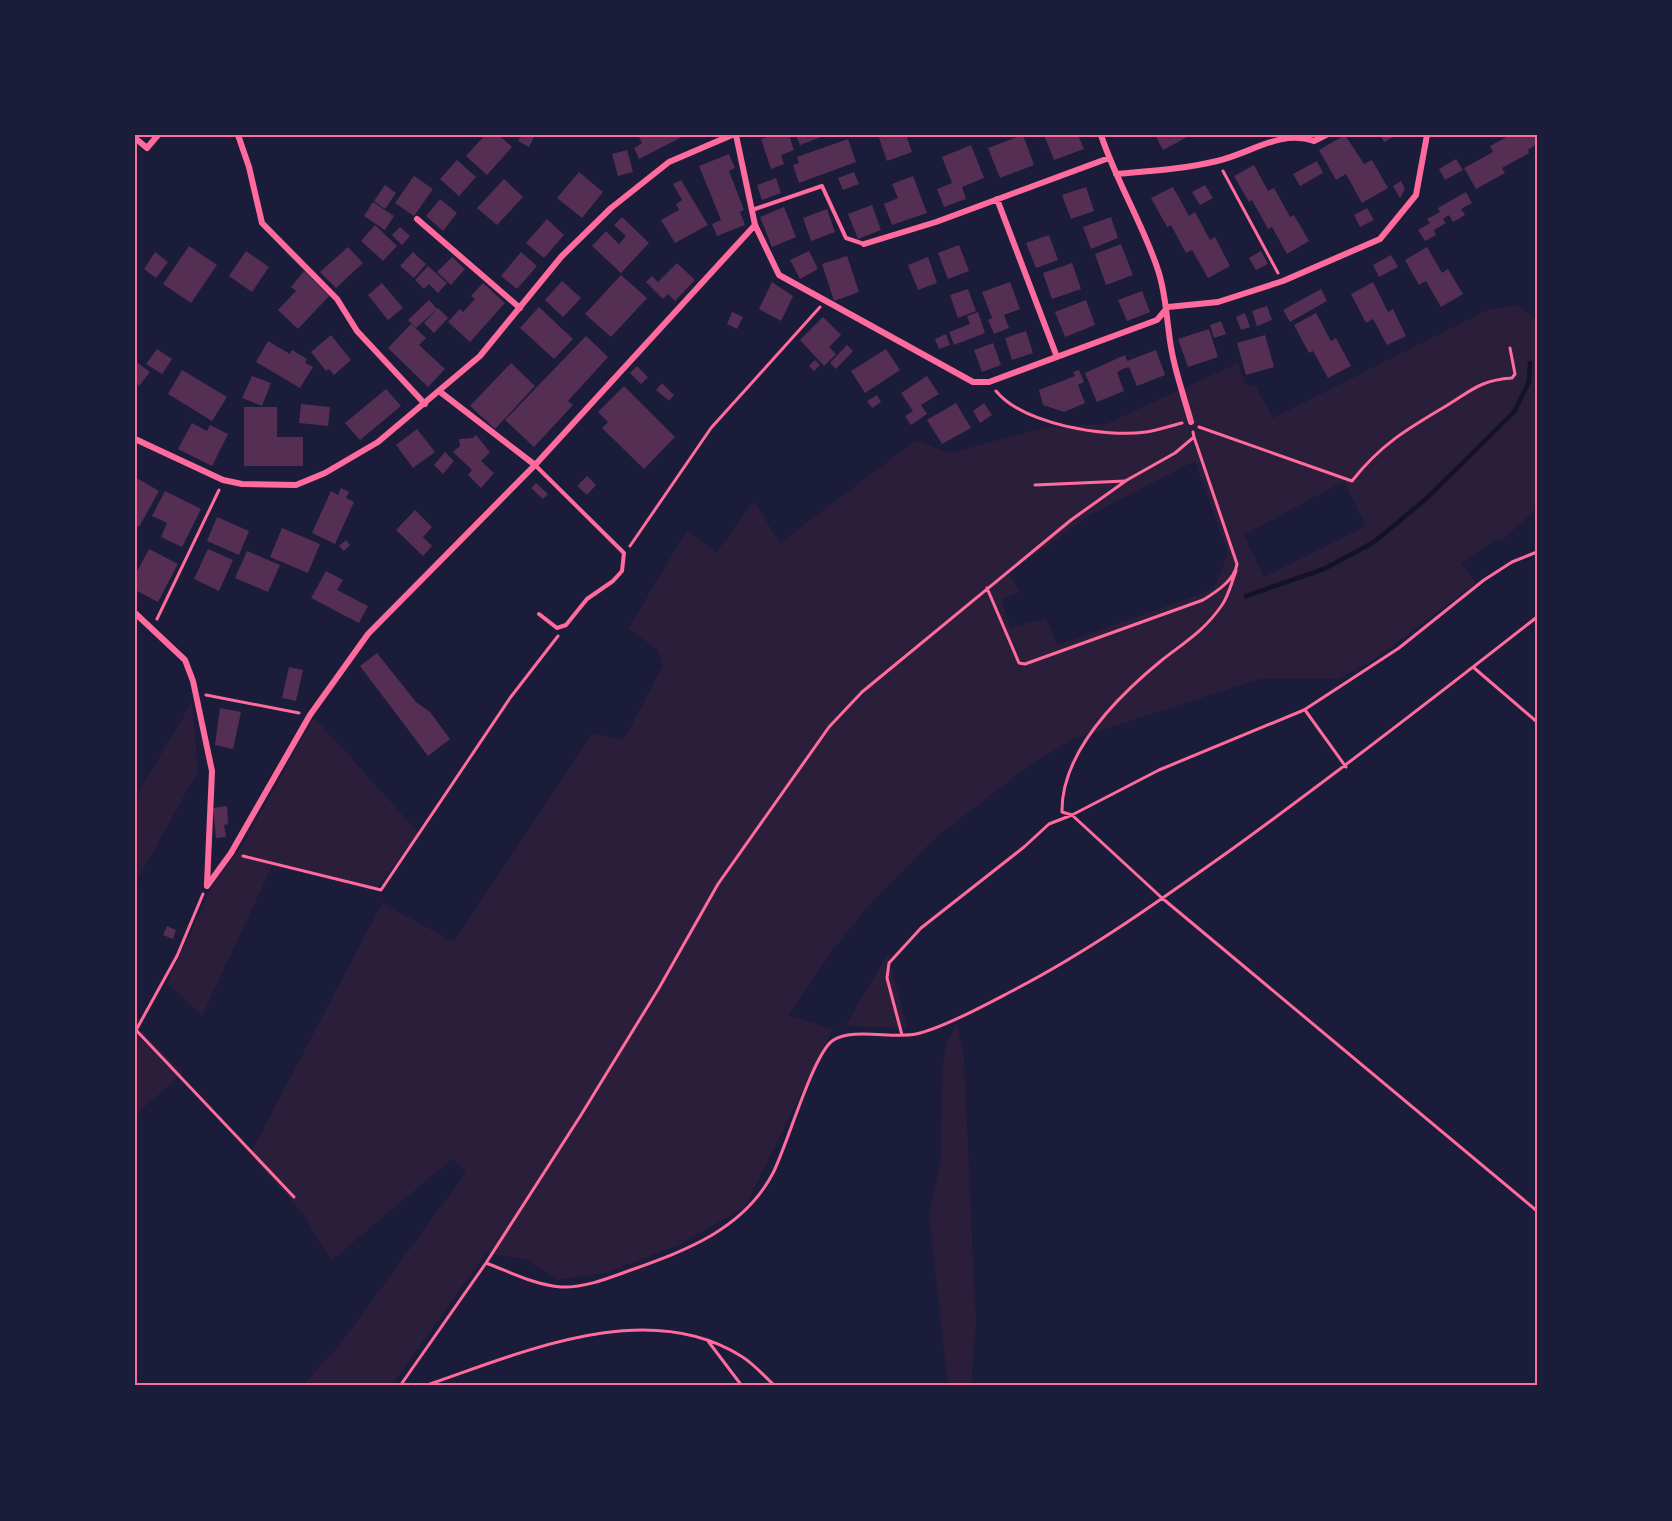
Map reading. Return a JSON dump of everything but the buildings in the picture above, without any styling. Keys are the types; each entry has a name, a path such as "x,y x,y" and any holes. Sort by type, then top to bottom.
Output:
{"street":[{"path":"135,138 147,148 158,135"},
{"path":"238,135 249,167 262,223 337,299 357,332 425,404"},
{"path":"135,439 224,480 242,484 296,485 325,473 378,442 480,356 561,257 611,208 669,162 734,135 755,225 779,275 973,382 989,382 1157,320 1168,307 1218,302 1283,282 1380,239 1416,195 1427,135"},
{"path":"1101,135 1158,268 1168,307 1169,333 1191,422"},
{"path":"1116,174 1171,169 1218,161 1279,140 1301,136 1314,141 1326,135"},
{"path":"864,244 1109,158"},
{"path":"997,199 1057,357"},
{"path":"417,219 520,308"},
{"path":"207,886 231,853 310,715 368,634 535,465 755,225"},
{"path":"440,391 535,465"},
{"path":"135,613 185,660 196,694 212,771 207,886"}],"lane":[{"path":"751,210 822,186 846,238 864,244"},
{"path":"535,465 624,554 622,571 613,581 586,599 567,625 557,628 539,614"}],"path":[{"path":"1218,161 1283,282"},
{"path":"624,554 711,428 825,302"},
{"path":"1191,422 1206,431 1352,480 1384,445 1423,418 1479,384 1491,379 1512,378 1515,374 1510,348"},
{"path":"989,382 999,395 1037,419 1097,432 1144,432 1180,423"},
{"path":"1191,422 1232,549 1236,571 1224,603 1203,628 1117,700 1098,720 1073,765 1062,794 1062,812 1072,814 1162,898 1537,1211"},
{"path":"400,1386 486,1263 659,988 718,884 781,790 829,727 862,692 1071,520 1127,480 1175,453 1194,437"},
{"path":"153,628 224,480"},
{"path":"1035,485 1127,480"},
{"path":"902,1035 887,978 889,963 898,950 921,928 1024,848 1048,824 1159,770 1304,710 1399,648 1484,580 1512,562 1537,552"},
{"path":"987,588 1018,663 1025,664 1203,600 1219,591 1236,571"},
{"path":"486,1263 530,1281 561,1287 599,1282 708,1239 729,1225 755,1202 774,1172 804,1095 831,1042 844,1035 902,1035 927,1031 1013,990 1162,898 1346,767 1537,617"},
{"path":"231,853 381,890 510,698 567,625"},
{"path":"1473,667 1537,723"},
{"path":"196,694 310,715"},
{"path":"1304,710 1346,767"},
{"path":"207,886 177,956 136,1031 294,1197"},
{"path":"424,1386 569,1337 621,1331 668,1330 707,1340 742,1356 776,1386"},
{"path":"707,1340 742,1386"}],"shaded area":[{"path":"1517,305 1537,320 1537,508 1503,540 1496,539 1461,564 1476,583 1374,660 1338,679 1260,679 1071,740 1023,770 933,840 871,903 831,952 789,1015 833,1029 745,1207 679,1245 605,1273 557,1280 529,1260 486,1253 391,1386 302,1386 338,1347 466,1172 453,1158 331,1261 303,1214 250,1154 382,903 454,942 593,733 624,740 663,665 658,650 628,629 687,530 716,553 754,501 780,543 916,440 950,453 1046,427 1106,424 1238,363 1245,384 1255,385 1273,418 1487,310","holes":["1195,461 1228,553 1214,589 1058,645 1046,618 1010,628 1002,599 1020,592 1009,573 1090,515","1344,481 1366,526 1264,577 1244,535"]},
{"path":"192,702 198,771 135,884 135,798"},
{"path":"314,717 419,833 375,890 273,864 202,1016 167,983 211,888 243,844"},
{"path":"888,954 907,1028 845,1026"},
{"path":"957,1024 964,1059 976,1325 971,1386 948,1386 929,1214 941,1160 942,1070 946,1042"},
{"path":"142,1031 183,1073 135,1115 135,1041"}],"waterway":[{"path":"1246,596 1324,569 1374,542 1427,498 1514,412 1529,382 1530,363"}]}
